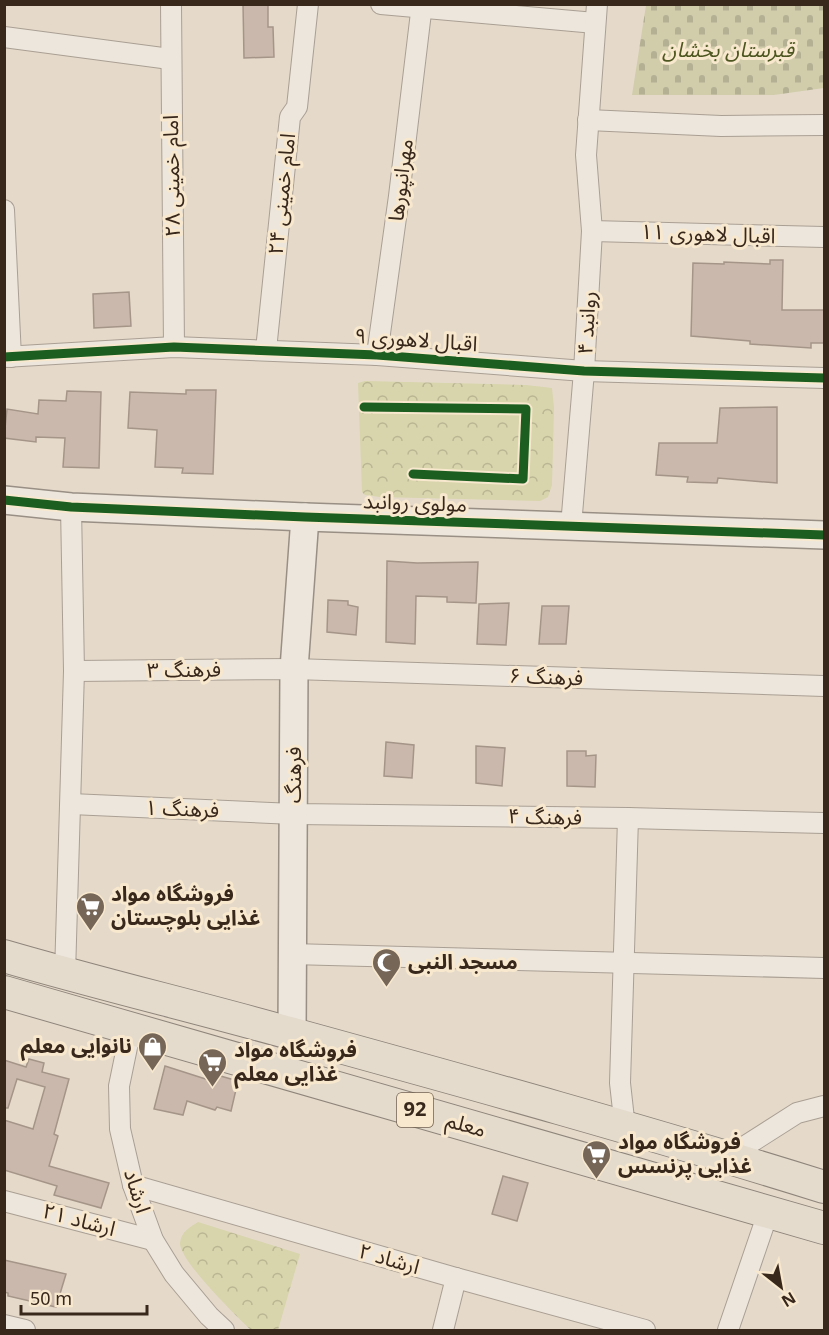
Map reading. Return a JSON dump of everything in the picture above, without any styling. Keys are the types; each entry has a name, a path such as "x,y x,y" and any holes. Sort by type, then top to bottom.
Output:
{"main road":[{"name":"معلم","path":"4,956 292,1033 728,1157 825,1187"},
{"name":"معلم","path":"4,992 825,1228"},
{"path":"280,1071 292,1033"}],"street":[{"name":"امام خمینی ۲۸","path":"171,4 174,347"},
{"name":"امام خمینی ۲۴","path":"266,351 290,117 297,107 308,4"},
{"path":"381,4 596,14"},
{"name":"مهرانپورها","path":"377,355 422,6"},
{"name":"روانبد ۴","path":"571,526 584,371 592,231 586,155 596,14"},
{"path":"4,37 170,59"},
{"path":"588,120 721,126 825,124"},
{"path":"4,210 8,357"},
{"name":"اقبال لاهوری ۱۱","path":"592,231 825,237"},
{"name":"اقبال لاهوری ۹","path":"8,357 174,347 377,355 584,371 825,378"},
{"name":"مولوی روانبد","path":"4,500 71,507 305,517 825,535"},
{"path":"65,974 74,671 71,507"},
{"name":"فرهنگ","path":"292,1033 294,669 305,517"},
{"name":"فرهنگ ۳","path":"74,671 294,669"},
{"name":"فرهنگ ۶","path":"294,669 825,686"},
{"name":"فرهنگ ۱","path":"71,804 294,814"},
{"name":"فرهنگ ۴","path":"294,814 825,823"},
{"path":"625,1128 620,1083 628,818"},
{"path":"291,954 825,968"},
{"name":"ارشاد","path":"131,1028 119,1086 120,1129 133,1185 153,1240 174,1274 209,1316 224,1330"},
{"path":"728,1157 796,1113 825,1106"},
{"name":"ارشاد ۲","path":"133,1185 645,1330"},
{"name":"ارشاد ۲۱","path":"4,1201 153,1240"},
{"path":"728,1330 768,1213"},
{"path":"443,1330 456,1278"},
{"path":"4,1325 25,1330"}],"green space":[{"name":"قبرستان بخشان","path":"646,5 824,5 824,88 774,95 632,95"},
{"path":"365,381 526,385 552,388 554,408 552,485 548,497 540,501 365,495 362,492 358,383"},
{"path":"198,1222 300,1254 278,1330 251,1330 198,1275 182,1251 180,1243 186,1230"}],"building":[{"path":"243,4 268,4 268,27 273,27 274,57 244,58"},
{"path":"770,260 783,260 782,310 825,310 825,343 811,343 811,348 750,344 750,341 691,336 693,263 770,264"},
{"path":"129,292 131,326 94,328 93,294"},
{"path":"186,390 216,390 213,474 182,473 183,468 155,467 157,430 128,428 130,392 186,394"},
{"path":"67,391 101,392 99,468 63,467 65,438 36,437 36,442 4,438 7,409 38,414 39,400 66,401"},
{"path":"777,407 777,483 718,478 717,483 687,482 688,477 656,475 659,443 717,443 720,408"},
{"path":"387,561 478,562 476,603 447,602 447,597 416,596 415,644 386,642"},
{"path":"328,600 348,601 348,605 358,607 356,635 327,632"},
{"path":"509,603 506,645 477,644 479,604"},
{"path":"542,606 569,606 566,644 539,644"},
{"path":"386,742 414,745 412,778 384,776"},
{"path":"476,746 505,748 502,786 476,783"},
{"path":"567,751 586,751 586,756 596,755 595,787 567,786"},
{"path":"29,1059 44,1063 42,1072 69,1079 54,1134 58,1136 49,1166 109,1183 101,1208 54,1195 57,1186 4,1170 4,1120 33,1129 45,1087 17,1079 8,1108 4,1108 4,1060 26,1067"},
{"path":"165,1066 215,1082 217,1075 238,1081 231,1111 217,1107 215,1110 187,1101 183,1115 154,1109"},
{"path":"503,1176 528,1183 517,1221 492,1214"},
{"path":"4,1260 66,1274 56,1307 8,1296 8,1293 4,1292"}],"cycle path":[{"path":"4,357 174,347 377,355 584,371 824,378"},
{"path":"364,407 526,409 523,479 413,474"},
{"path":"4,500 71,507 305,517 824,535"}],"place":[{"name":"فروشگاه مواد غذایی بلوچستان","path":"90,932"},
{"name":"مسجد النبی","path":"387,988"},
{"name":"نانوایی معلم","path":"153,1072"},
{"name":"فروشگاه مواد غذایی معلم","path":"213,1088"},
{"name":"فروشگاه مواد غذایی پرنسس","path":"597,1180"}]}
